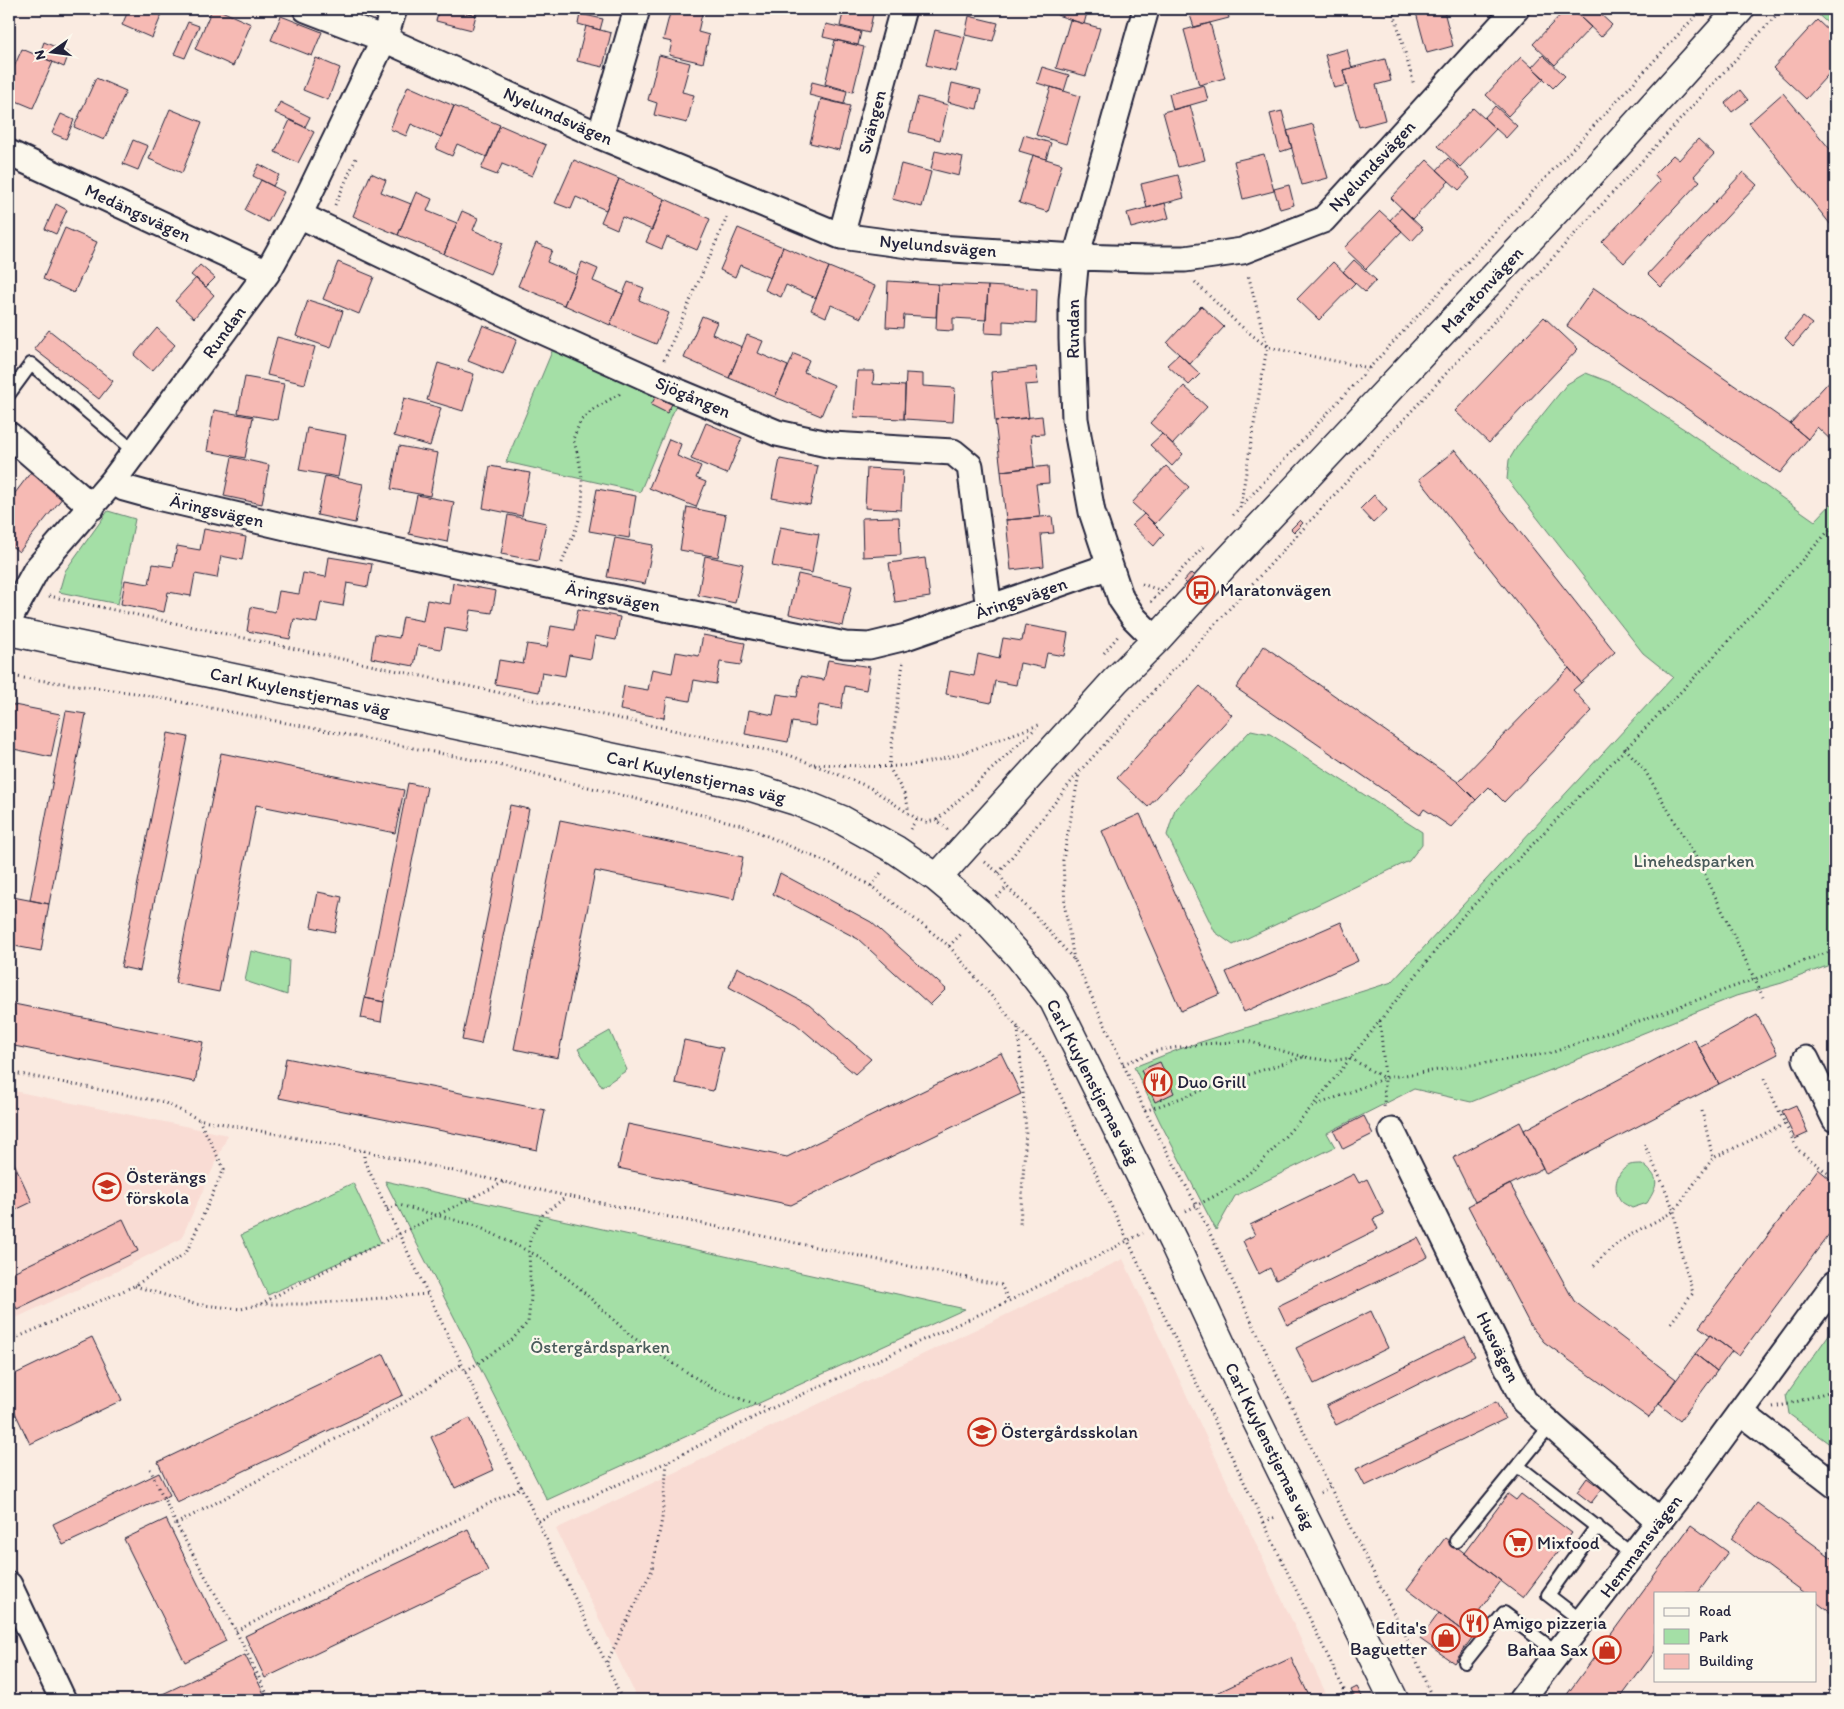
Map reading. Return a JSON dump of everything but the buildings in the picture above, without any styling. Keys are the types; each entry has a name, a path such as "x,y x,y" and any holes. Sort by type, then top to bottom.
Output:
{"street":[{"name":"Nyelundsvägen","path":"306,9 384,39 600,136 841,236 923,247 1076,257 1146,259 1185,259 1242,252 1323,220 1516,9"},
{"name":"Rundan","path":"9,626 12,614 23,591 36,570 92,508 113,481 267,273 299,215 384,39 394,9"},
{"path":"600,136 637,9"},
{"name":"Svängen","path":"841,236 902,9"},
{"name":"Rundan","path":"1146,9 1076,257 1072,300 1075,419 1092,512 1121,599 1134,618 1156,640"},
{"name":"Maratonvägen","path":"937,878 1115,681 1156,640 1612,151 1740,9"},
{"name":"Medängsvägen","path":"9,153 267,273"},
{"name":"Sjögången","path":"299,215 529,325 776,432 832,445 953,452 970,466 989,609"},
{"path":"9,435 92,508"},
{"name":"Äringsvägen","path":"113,481 124,488 153,496 303,532 845,645 869,646 906,637 1110,566"},
{"name":"Carl Kuylenstjernas väg","path":"9,631 748,786 796,801 842,820 896,850 937,878 980,914 1020,957 1054,1001 1174,1241 1252,1411 1394,1700"},
{"path":"1806,1058 1835,1119"},
{"name":"Husvägen","path":"1392,1131 1524,1401 1659,1521"},
{"name":"Hemmansvägen","path":"1521,1700 1583,1622 1835,1283"},
{"path":"1740,1412 1835,1485"},
{"path":"9,1585 63,1700"}],"lane":[{"path":"9,394 31,364 135,452"},
{"path":"1456,1541 1551,1425"},
{"path":"1518,1466 1633,1555"},
{"path":"1583,1622 1548,1595 1597,1526"},
{"path":"1465,1662 1504,1613 1558,1653"}],"path":[{"path":"1170,9 1169,11 1178,9"},
{"path":"1393,9 1421,113"},
{"path":"1229,519 1702,9"},
{"path":"999,873 1079,772 1782,9"},
{"path":"655,381 738,194"},
{"path":"1240,508 1267,346 1242,252"},
{"path":"1185,259 1187,275 1236,322 1267,346 1370,369"},
{"path":"553,585 580,513 583,478 580,458 573,439 581,420 594,409 619,394 627,369"},
{"path":"1197,1206 1230,1188 1258,1166 1311,1108 1463,916 1698,674 1835,524"},
{"path":"1102,656 1134,618 1206,544"},
{"path":"1135,581 1162,591"},
{"path":"23,591 779,753 869,788 908,812 917,820 926,822 937,820 1045,718"},
{"path":"906,637 889,766 909,803 908,812"},
{"path":"9,676 135,693 491,764 742,825 837,866 871,886 949,946 1043,1057 1128,1241 1350,1700"},
{"path":"811,764 889,766 928,763 973,751 1011,734 1039,725"},
{"path":"1626,748 1644,769 1700,864 1763,997"},
{"path":"1079,772 1063,860 1065,908 1074,960 1145,1111 1197,1206 1334,1495 1410,1645 1433,1700"},
{"path":"937,820 999,873 1006,887 1034,914 1074,960"},
{"path":"1311,1108 1385,1078 1551,1053 1835,950"},
{"path":"1380,1020 1385,1078 1384,1114 1392,1131"},
{"path":"1018,1028 1026,1131 1020,1224"},
{"path":"1123,1064 1160,1050 1202,1044 1247,1041 1304,1057 1330,1061 1350,1058 1385,1078"},
{"path":"1145,1111 1228,1081 1304,1057"},
{"path":"9,1072 162,1102 198,1119 364,1151 566,1196 1000,1285 1009,1301"},
{"path":"1764,1079 1797,1149 1835,1179"},
{"path":"1702,1111 1713,1158"},
{"path":"9,1342 134,1286 186,1252 224,1168 198,1119"},
{"path":"1594,1266 1618,1242 1674,1211 1713,1158 1785,1124"},
{"path":"1643,1142 1674,1211 1681,1252 1694,1292 1671,1323"},
{"path":"364,1151 364,1160 386,1209 522,1487 622,1700"},
{"path":"261,1304 504,1182"},
{"path":"466,1371 511,1341 528,1322 531,1298 530,1238 543,1214 566,1196"},
{"path":"386,1209 399,1205 477,1226 529,1251 577,1286 631,1336 713,1389 770,1409"},
{"path":"538,1521 667,1462 770,1409 1009,1301 1128,1241"},
{"path":"134,1286 194,1304 241,1309 261,1304 310,1304 428,1294"},
{"path":"176,1524 403,1404 462,1364"},
{"path":"1740,1412 1789,1404 1835,1390"},
{"path":"606,1663 652,1570 662,1520 667,1462"},
{"path":"150,1469 176,1524 236,1631 270,1700"},
{"path":"236,1631 522,1487"}],"shaded area":[{"name":"Österängs förskola","path":"9,1090 228,1135 181,1239 9,1321"},
{"name":"Östergårdsskolan","path":"1123,1259 1329,1700 638,1700 556,1529"}],"green space":[{"path":"1812,9 1835,9 1835,30"},
{"path":"553,349 677,403 640,492 506,462"},
{"name":"Linehedsparken","path":"1586,373 1612,383 1684,429 1815,521 1835,500 1835,963 1782,983 1736,996 1471,1102 1414,1089 1327,1133 1335,1147 1235,1196 1216,1230 1134,1067 1185,1047 1392,982 1673,677 1643,653 1507,479 1509,460 1518,445 1567,384"},
{"path":"108,511 135,519 118,604 59,592 65,571"},
{"path":"1251,730 1270,734 1422,832 1422,844 1409,861 1233,945 1215,932 1167,835 1175,809"},
{"path":"251,951 289,960 287,995 245,981"},
{"path":"610,1031 627,1070 602,1087 578,1049"},
{"path":"1642,1164 1655,1178 1654,1191 1647,1203 1632,1208 1623,1203 1619,1197 1616,1187 1618,1176 1625,1168 1631,1165"},
{"name":"Östergårdsparken","path":"385,1181 965,1309 547,1500"},
{"path":"353,1183 381,1243 268,1295 241,1235"},
{"path":"1835,1326 1835,1448 1789,1414 1786,1395"}],"place":[{"name":"Maratonvägen","path":"1201,590"},
{"name":"Duo Grill","path":"1158,1082"},
{"name":"Österängs förskola","path":"107,1187"},
{"name":"Östergårdsskolan","path":"982,1432"},
{"name":"Mixfood","path":"1518,1543"},
{"name":"Amigo pizzeria","path":"1474,1623"},
{"name":"Edita's Baguetter","path":"1446,1638"},
{"name":"Bahaa Sax","path":"1607,1650"}]}
